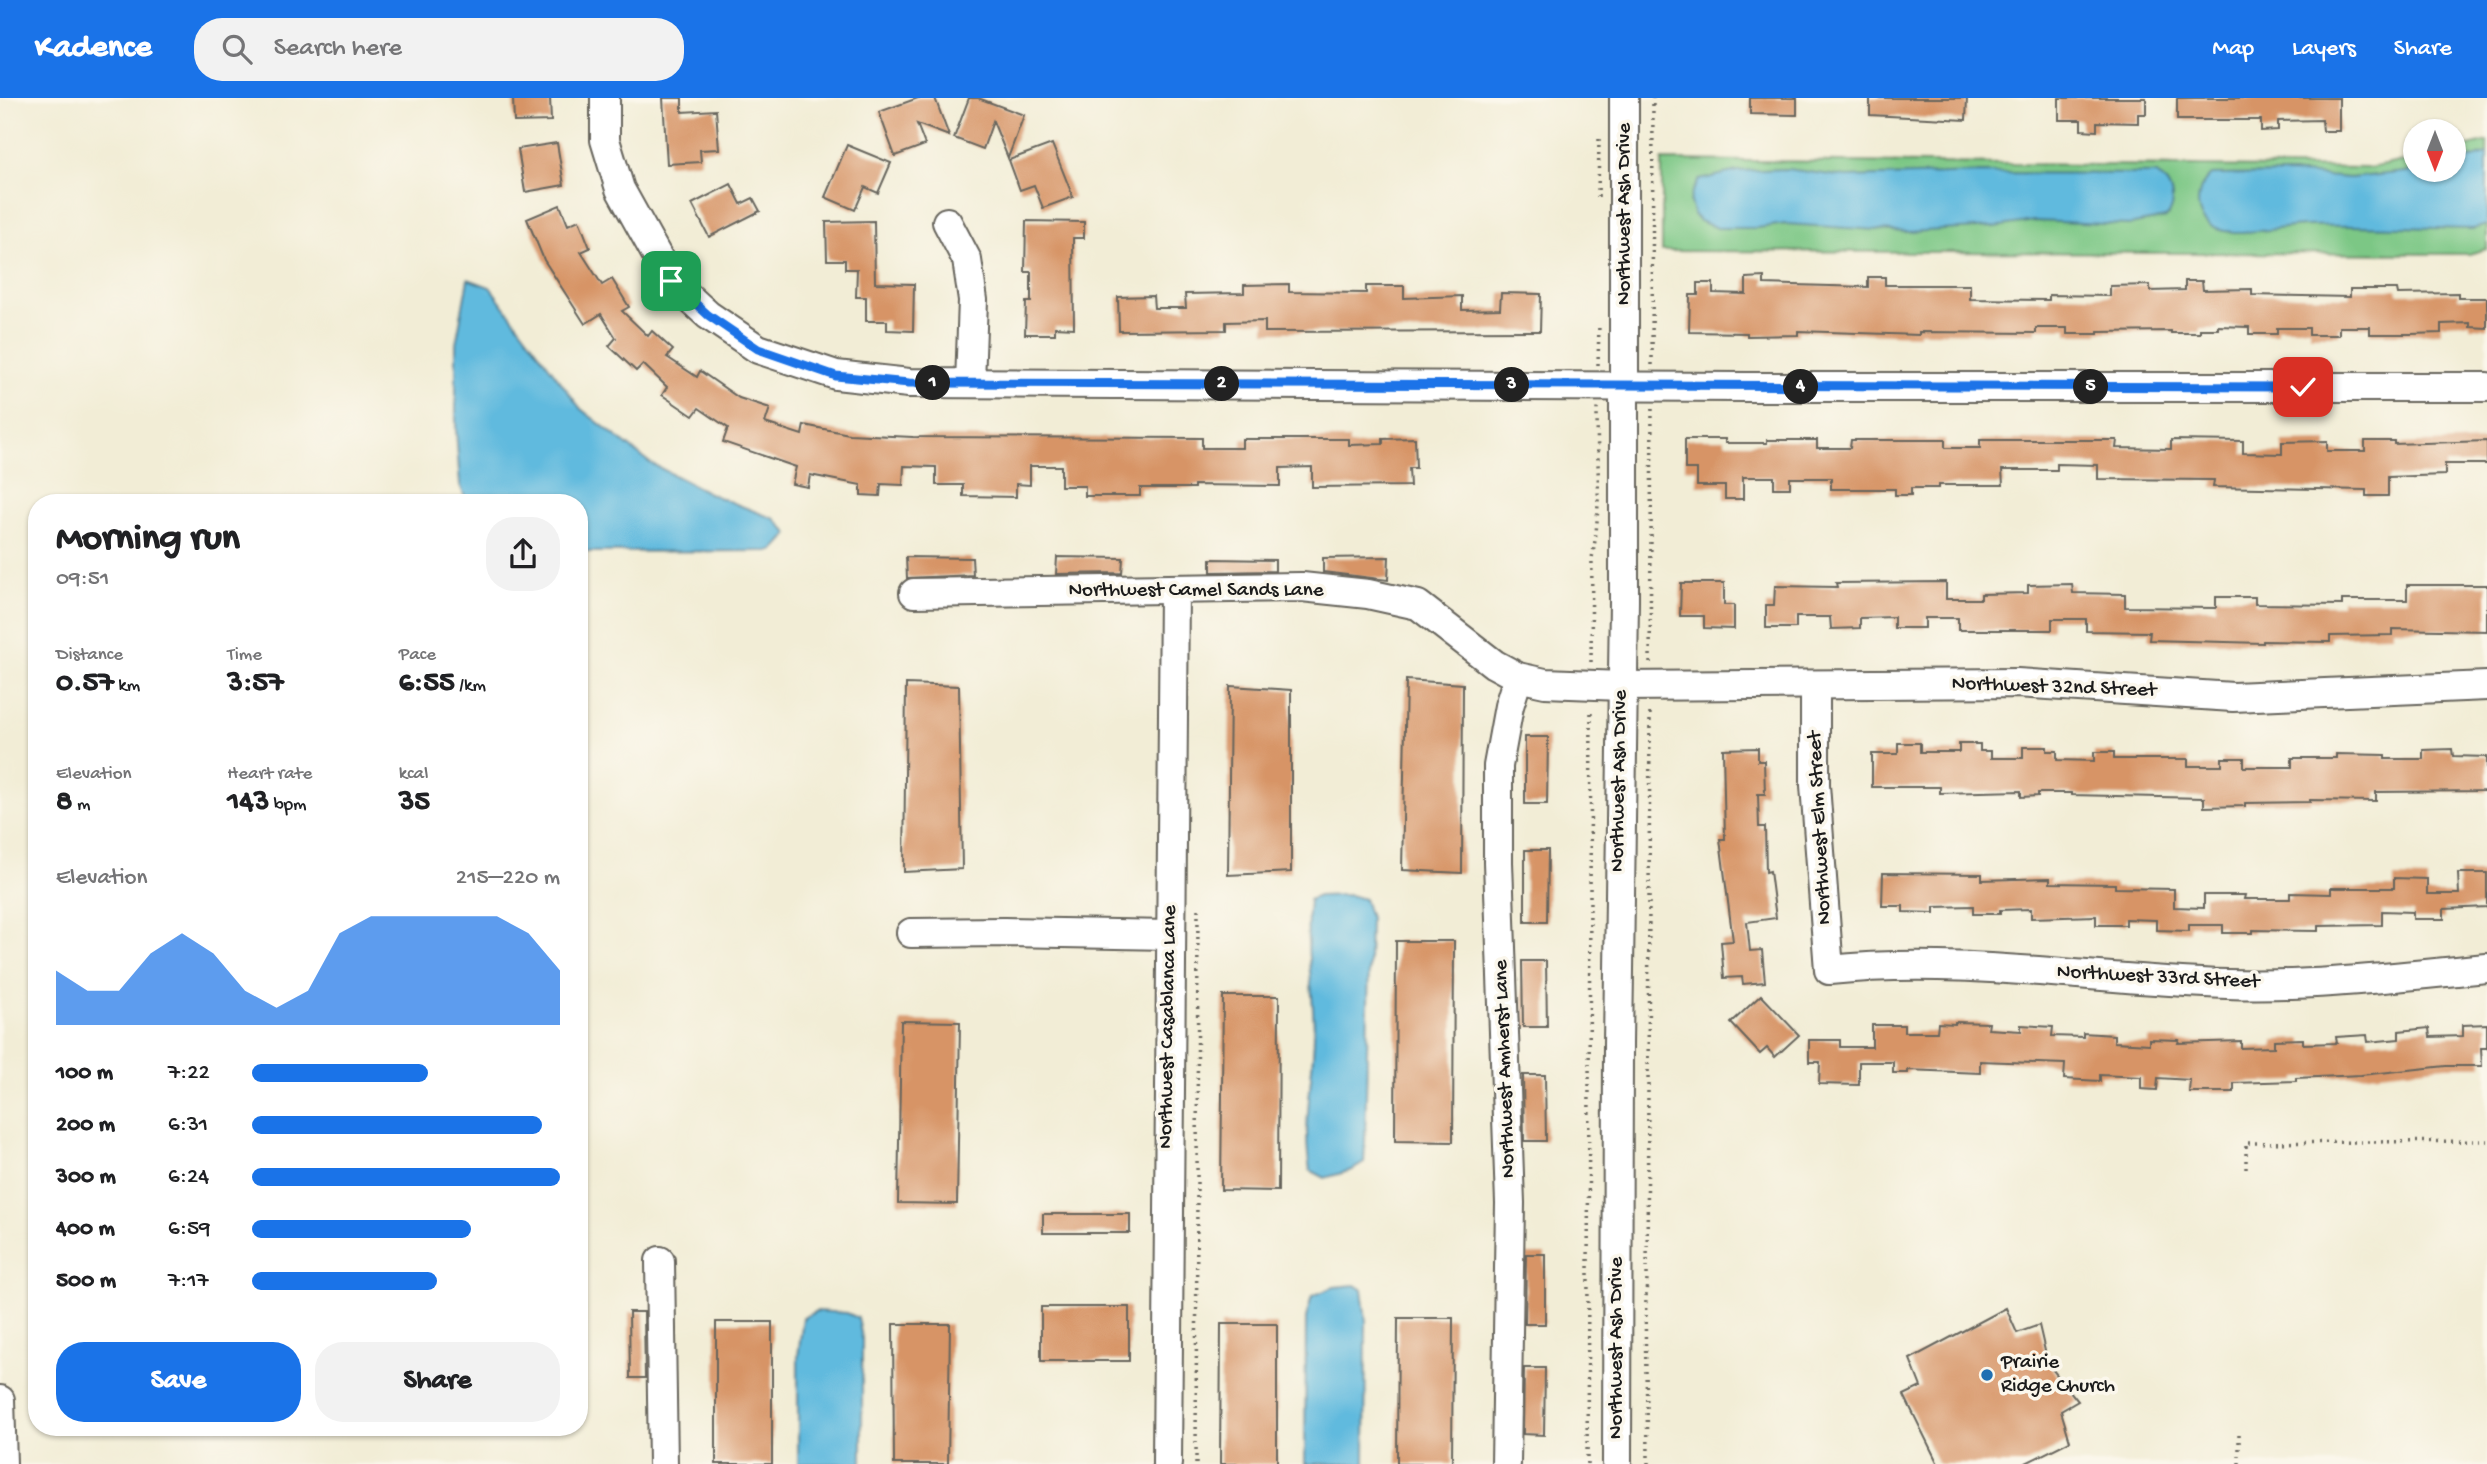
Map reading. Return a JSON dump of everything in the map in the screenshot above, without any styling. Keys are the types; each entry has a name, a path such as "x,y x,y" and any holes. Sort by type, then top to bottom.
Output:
{"street":[{"path":"605,98 605,140 620,189 671,281 708,315 758,349 836,376 909,383 2487,387"},
{"name":"Northwest Ash Drive","path":"1617,1464 1621,686 1624,601 1611,385 1624,98"},
{"path":"947,222 967,260 973,300 970,383"},
{"name":"Northwest Camel Sands Lane","path":"914,593 1302,587 1368,594 1418,605 1494,664 1518,677 1545,683 1621,686"},
{"name":"Northwest Casablanca Lane","path":"1167,1464 1174,589"},
{"name":"Northwest Amherst Lane","path":"1507,1464 1510,1203 1498,862 1498,766 1509,706 1518,677"},
{"name":"Northwest 32nd Street","path":"1621,686 2018,683 2233,697 2487,686"},
{"name":"Northwest Elm Street","path":"1815,685 1815,785 1829,970"},
{"path":"911,933 1170,935"},
{"name":"Northwest 33rd Street","path":"1829,970 1875,965 1966,966 2018,968 2102,978 2229,984 2327,981 2487,968"},
{"path":"660,1261 663,1464"},
{"path":"0,1400 2,1464"}],"path":[{"path":"1648,1464 1648,1387 1644,1328 1647,1266 1653,98"},
{"path":"1598,202 1599,136"},
{"path":"1587,1464 1591,558 1596,541 1611,385 1598,323"},
{"path":"1196,1464 1198,906"},
{"path":"2246,1170 2246,1143 2487,1141"},
{"path":"2239,1430 2239,1464"}],"green space":[{"path":"2487,141 2487,249 2469,254 1662,251 1662,160 2369,168 2403,161 2403,182 2466,182 2466,147"}],"water":[{"path":"2487,154 2487,225 2473,229 2306,226 2230,232 2211,227 2200,214 2198,206 2201,190 2211,175 2300,174 2350,178 2403,172 2403,182 2466,182 2466,159"},
{"path":"1787,169 1846,177 1982,173 2157,174 2169,189 2172,200 2166,218 2129,225 2034,221 1995,227 1908,232 1786,224 1757,228 1717,228 1699,221 1693,213 1690,202 1699,180 1737,171"},
{"path":"468,279 490,287 581,409 650,463 713,495 775,519 789,534 773,551 588,552 588,494 464,494 460,485 456,430 456,344"},
{"path":"1350,895 1364,899 1370,918 1364,1163 1352,1170 1325,1178 1310,1170 1307,1136 1314,1035 1308,934 1309,900 1318,896"},
{"path":"1355,1285 1362,1289 1366,1321 1365,1464 1305,1464 1306,1318 1312,1296 1334,1287"},
{"path":"816,1311 847,1313 858,1318 862,1338 862,1464 798,1464 798,1356 803,1318"}],"building":[{"path":"513,98 550,98 551,121 514,122"},
{"path":"663,98 682,98 682,112 716,110 719,149 700,150 701,162 667,164"},
{"path":"918,98 935,98 949,136 917,124 925,145 895,156 879,112"},
{"path":"969,98 978,98 1024,115 1008,158 993,121 983,149 954,138"},
{"path":"1750,98 1797,98 1797,115 1750,114"},
{"path":"1870,98 1967,98 1966,120 1870,115"},
{"path":"2059,98 2146,98 2146,114 2138,114 2138,123 2097,122 2097,131 2081,130 2081,120 2059,120"},
{"path":"2177,98 2339,98 2339,131 2323,131 2322,120 2278,121 2278,130 2261,131 2261,120 2177,120"},
{"path":"557,143 564,185 525,192 518,149"},
{"path":"1052,144 1073,197 1043,208 1034,185 1020,190 1009,160"},
{"path":"847,145 891,163 878,193 865,187 855,210 825,197"},
{"path":"731,184 741,204 753,198 760,211 709,237 692,204"},
{"path":"560,205 568,225 579,220 590,248 581,252 602,285 612,279 629,307 622,311 648,336 652,331 673,350 667,357 697,377 700,371 739,398 770,408 765,423 802,435 804,425 849,434 913,437 1202,438 1202,448 1242,448 1242,439 1349,439 1349,445 1383,444 1383,439 1415,438 1416,468 1409,468 1410,486 1312,487 1312,467 1280,468 1280,486 1194,485 1194,488 1140,488 1140,496 1085,496 1085,486 1061,486 1061,466 1030,466 1030,485 1016,484 1016,497 963,496 963,485 936,485 936,467 904,466 903,485 881,484 880,496 861,495 861,485 810,475 808,487 792,484 796,467 723,442 728,428 699,408 693,416 662,395 667,387 643,364 636,371 609,346 616,338 601,314 585,324 544,260 527,219"},
{"path":"874,221 875,283 914,284 913,331 887,330 887,321 866,321 866,297 856,297 857,269 845,269 845,260 827,260 826,222"},
{"path":"1026,221 1084,222 1084,238 1073,238 1074,328 1055,327 1055,334 1025,334 1026,302 1031,302 1031,272 1025,272"},
{"path":"1764,277 1764,284 1868,287 1868,277 1885,277 1885,285 1970,285 1970,299 2049,300 2049,295 2110,296 2110,286 2150,285 2150,291 2185,290 2185,281 2202,281 2203,290 2252,289 2252,295 2350,297 2350,289 2397,289 2398,294 2458,293 2458,298 2487,298 2487,328 2470,327 2470,323 2441,324 2441,333 2370,334 2370,327 2339,327 2339,335 2309,335 2309,328 2277,328 2277,334 2249,334 2249,327 2218,326 2218,329 2200,329 2200,333 2171,331 2067,334 2067,328 2036,328 2036,333 1919,332 1919,335 1798,331 1798,335 1747,336 1747,333 1689,332 1690,295 1698,295 1698,283 1713,283 1713,293 1746,294 1746,278"},
{"path":"1289,284 1289,292 1366,293 1366,286 1404,286 1404,298 1462,296 1462,310 1500,309 1501,293 1541,294 1540,331 1265,332 1265,321 1226,322 1226,330 1119,331 1118,297 1153,296 1154,308 1186,308 1185,294 1244,293 1244,285"},
{"path":"1685,439 1725,439 1725,443 1817,440 1817,448 1850,448 1851,440 1945,440 1945,448 1980,448 1980,440 2117,440 2116,448 2171,449 2171,440 2243,441 2243,453 2282,454 2282,442 2327,441 2327,451 2365,451 2365,441 2394,441 2394,444 2487,441 2487,464 2445,464 2445,475 2388,477 2388,496 2366,496 2366,490 2213,487 2214,480 2098,479 2098,465 2057,464 2057,470 2002,470 2003,485 1911,488 1911,495 1895,495 1895,489 1831,489 1831,478 1790,478 1790,488 1774,488 1774,477 1743,477 1743,499 1725,499 1725,486 1697,486 1697,469 1685,469"},
{"path":"906,557 972,558 973,575 907,578"},
{"path":"1057,557 1123,558 1122,573 1056,574"},
{"path":"1389,557 1388,580 1323,572 1323,558"},
{"path":"1211,559 1275,560 1275,571 1211,572"},
{"path":"1946,582 1946,599 1981,599 1981,594 2028,593 2028,585 2072,584 2073,593 2125,594 2125,607 2216,608 2216,597 2255,597 2255,604 2342,605 2342,600 2407,600 2407,585 2487,585 2487,631 2392,629 2392,635 2330,636 2330,642 2263,643 2149,640 2150,632 2086,631 2086,619 2052,619 2052,630 1958,630 1958,618 1925,618 1925,628 1894,628 1894,617 1860,618 1860,628 1831,629 1830,617 1796,617 1796,628 1766,628 1766,605 1774,605 1775,586 1837,587 1836,583"},
{"path":"1681,583 1724,583 1724,605 1734,605 1734,629 1704,628 1704,616 1680,616"},
{"path":"1406,680 1463,684 1462,873 1402,870"},
{"path":"906,684 959,686 962,869 904,872"},
{"path":"1230,686 1291,690 1291,872 1228,875"},
{"path":"1525,737 1548,737 1547,804 1525,804"},
{"path":"1898,743 1920,743 1920,752 1959,752 1959,744 1980,744 1980,751 1991,751 1991,758 2023,758 2023,747 2047,747 2047,751 2057,751 2057,760 2094,761 2094,752 2114,752 2114,759 2188,759 2188,766 2222,766 2222,758 2244,758 2244,767 2292,767 2292,758 2336,758 2336,754 2385,755 2385,759 2423,759 2423,750 2452,749 2453,756 2487,757 2487,791 2376,792 2376,801 2310,800 2204,807 2204,798 2071,793 2038,793 2038,796 2021,797 2021,791 1940,793 1940,787 1872,787 1872,754 1898,754"},
{"path":"1758,748 1758,761 1764,761 1765,794 1758,794 1759,827 1765,827 1766,872 1770,871 1776,918 1747,922 1750,951 1762,950 1765,982 1743,984 1742,977 1724,978 1721,942 1733,941 1720,839 1725,839 1723,749"},
{"path":"1525,850 1548,850 1547,922 1525,922"},
{"path":"1883,873 1982,874 1982,880 2050,878 2050,883 2115,884 2115,888 2174,889 2174,907 2204,908 2204,895 2245,895 2244,899 2290,899 2290,893 2331,894 2331,888 2394,888 2394,878 2427,879 2427,894 2459,894 2458,873 2487,873 2487,907 2444,909 2444,919 2413,919 2413,912 2382,911 2382,925 2318,926 2318,931 2253,930 2253,933 2223,933 2223,925 2189,925 2189,931 2156,930 2156,920 2126,919 2126,925 2096,925 2096,916 2031,918 2031,909 2000,910 2000,914 1973,914 1973,906 1934,907 1934,913 1903,912 1903,906 1882,906"},
{"path":"1396,941 1454,941 1453,1142 1395,1141"},
{"path":"1522,961 1546,961 1547,1027 1523,1027"},
{"path":"1761,995 1799,1035 1775,1057 1767,1048 1760,1054 1731,1023"},
{"path":"1223,996 1279,996 1278,1191 1221,1190"},
{"path":"901,1021 960,1022 957,1204 898,1203"},
{"path":"1938,1023 1989,1023 1988,1029 2021,1031 2021,1025 2053,1027 2052,1036 2083,1037 2083,1033 2114,1035 2114,1042 2149,1044 2149,1039 2179,1040 2178,1043 2241,1041 2241,1048 2274,1047 2274,1040 2303,1039 2303,1044 2337,1043 2336,1037 2367,1035 2368,1042 2399,1039 2399,1031 2429,1028 2430,1037 2463,1036 2463,1025 2487,1024 2487,1048 2481,1048 2482,1066 2446,1066 2361,1075 2296,1078 2296,1081 2234,1083 2234,1092 2189,1092 2190,1080 2158,1078 2157,1090 2141,1089 2141,1077 2100,1075 2100,1081 2064,1079 2065,1064 1980,1061 1980,1073 1908,1070 1908,1073 1893,1073 1893,1062 1859,1062 1859,1085 1819,1084 1820,1062 1809,1062 1809,1040 1840,1040 1840,1047 1872,1047 1872,1025 1904,1025 1904,1032 1937,1032"},
{"path":"1523,1075 1545,1075 1546,1141 1524,1141"},
{"path":"1043,1214 1130,1214 1130,1233 1043,1233"},
{"path":"1526,1254 1545,1254 1545,1324 1525,1324"},
{"path":"1041,1307 1129,1307 1129,1361 1041,1361"},
{"name":"Prairie Ridge Church","path":"2006,1308 2017,1333 2039,1325 2048,1364 2078,1401 2061,1411 2070,1441 2024,1464 1938,1464 1904,1395 1921,1387 1910,1359"},
{"path":"629,1312 644,1312 645,1378 630,1378"},
{"path":"1398,1318 1453,1318 1452,1464 1397,1464"},
{"path":"716,1322 772,1322 772,1464 716,1464"},
{"path":"893,1324 950,1324 948,1464 894,1464"},
{"path":"1221,1324 1277,1324 1277,1464 1220,1464"},
{"path":"1524,1368 1545,1368 1544,1435 1523,1434"}],"place":[{"name":"Prairie Ridge Church","path":"1987,1375"}],"route":[{"path":"671,281 708,315 758,349 836,376 909,383 2303,387"}]}
